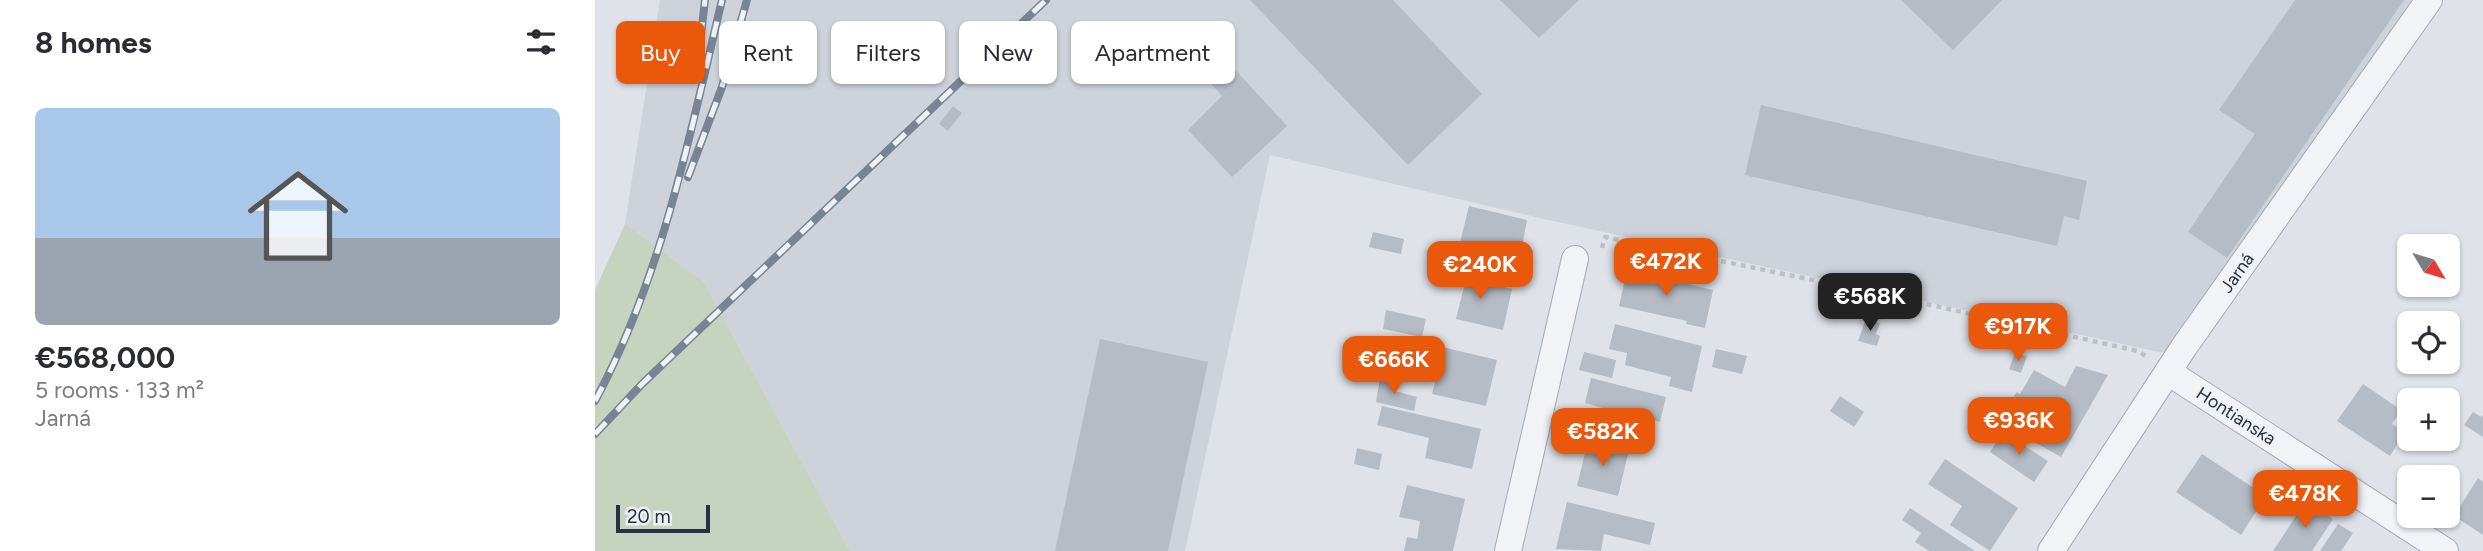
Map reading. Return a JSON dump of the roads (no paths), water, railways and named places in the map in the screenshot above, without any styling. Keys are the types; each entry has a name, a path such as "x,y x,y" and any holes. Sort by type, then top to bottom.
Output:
{"street":[{"name":"Jarná","path":"2051,551 2168,372 2430,0"},
{"path":"1507,551 1574,259"},
{"name":"Hontianska","path":"2168,372 2445,551"}],"railway":[{"path":"703,21 705,0"},
{"path":"595,401 639,304 672,205 722,0"},
{"path":"688,177 722,87 747,0"},
{"path":"595,434 642,384 1046,0"}]}
